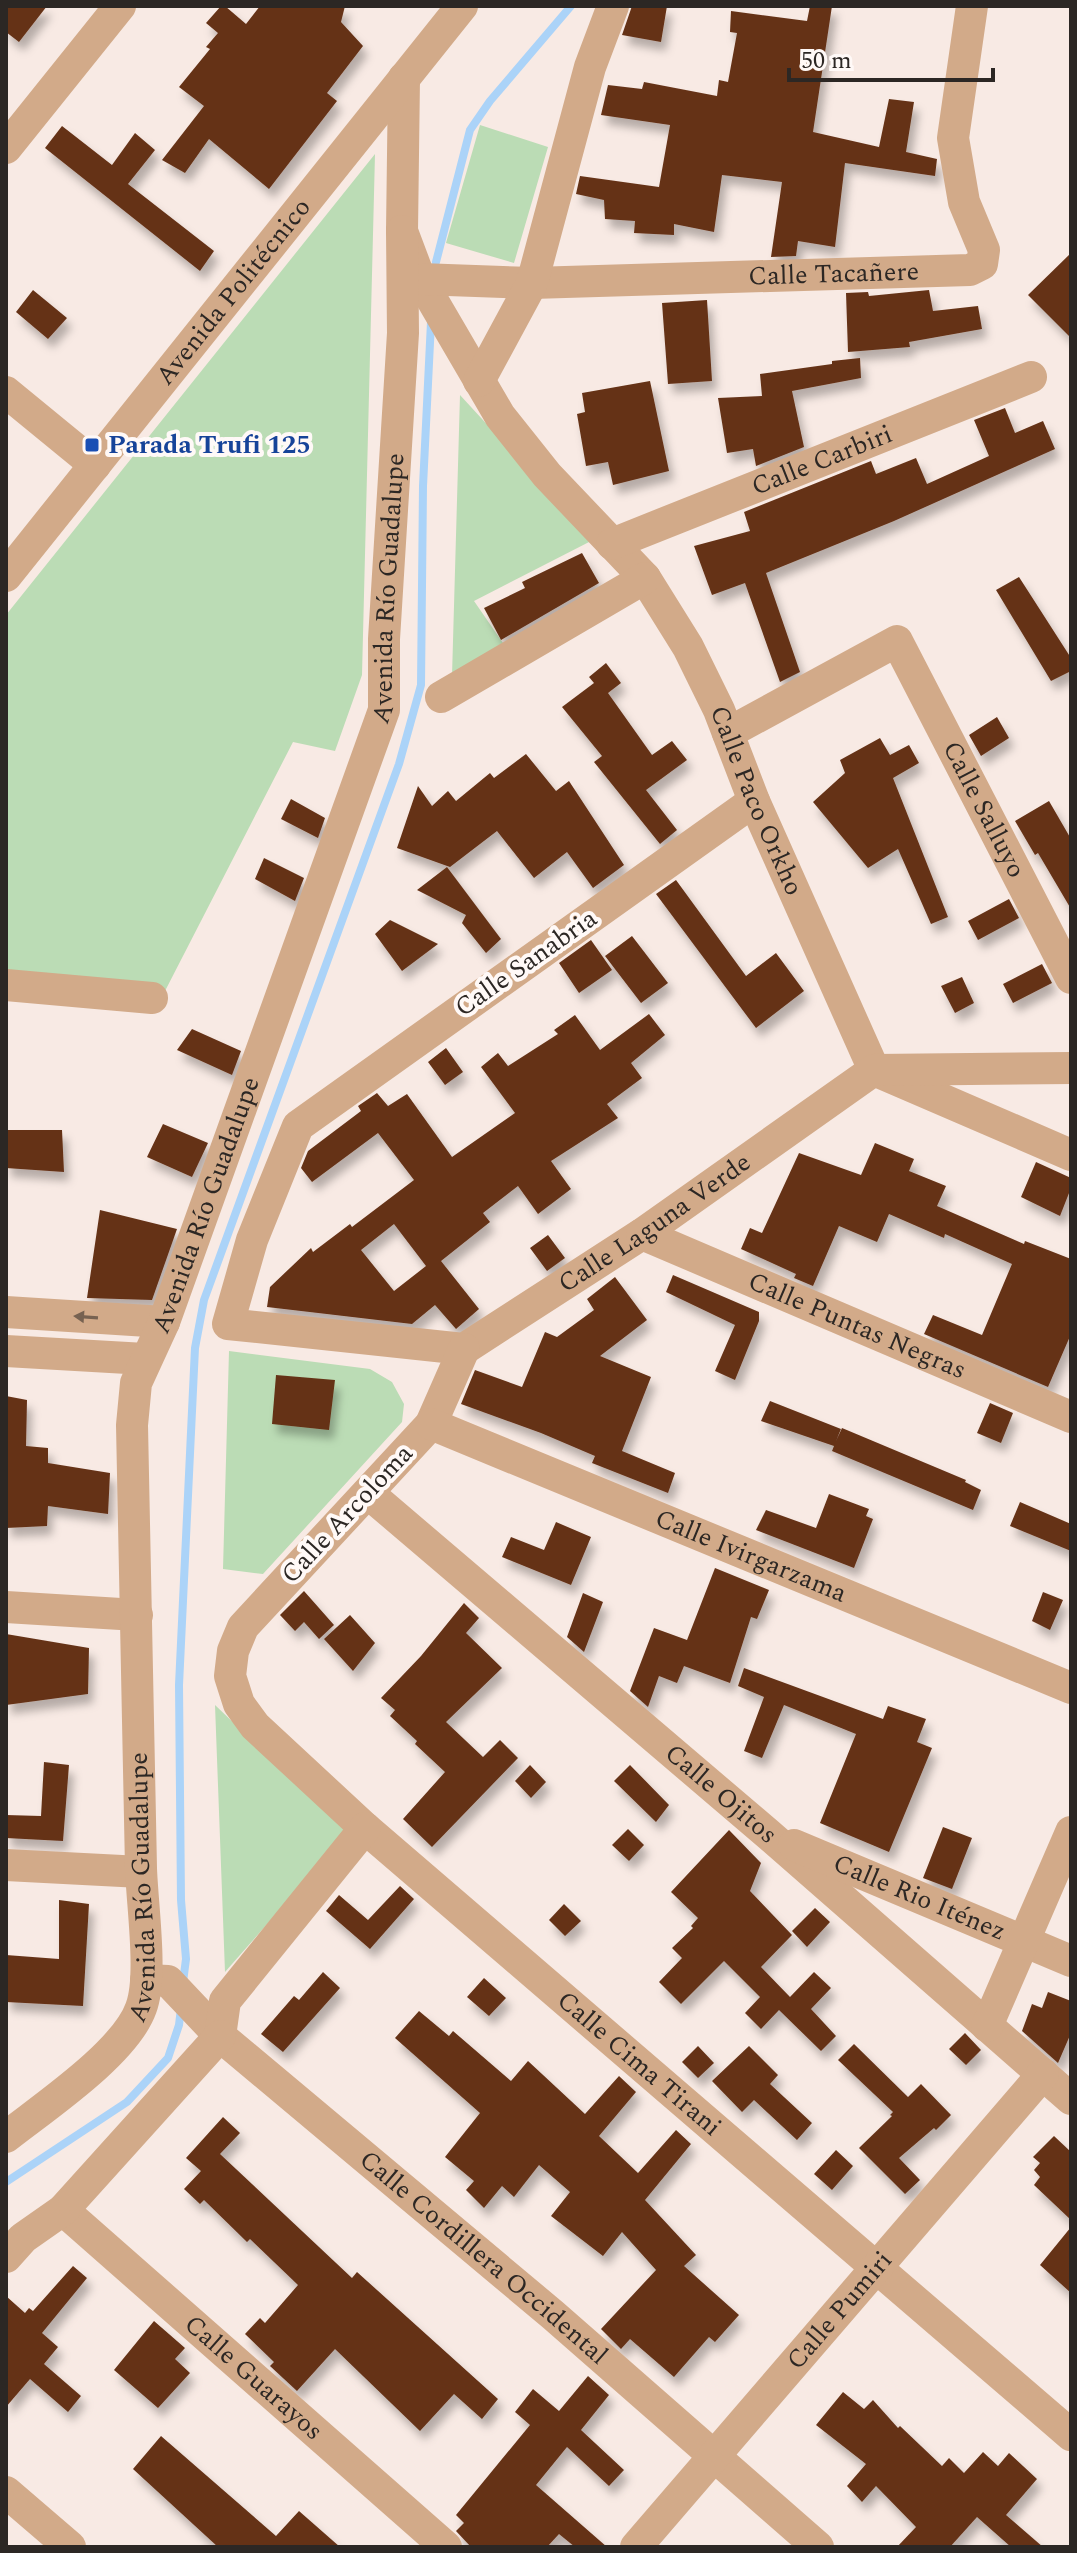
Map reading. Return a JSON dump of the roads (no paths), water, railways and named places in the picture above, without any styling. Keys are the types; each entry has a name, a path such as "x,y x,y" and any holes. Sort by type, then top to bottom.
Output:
{"street":[{"path":"6,148 120,6"},
{"path":"479,381 532,283 590,67 613,6"},
{"name":"Calle Tacañere","path":"420,279 532,283 970,270 982,264 984,250 964,202 953,138 972,6"},
{"name":"Avenida Politécnico","path":"6,576 404,78 457,7"},
{"name":"Avenida Río Guadalupe","path":"11,2128 80,2078 111,2050 157,1981 141,1872 132,1425 136,1383 164,1322 384,710 384,639 403,333 404,78"},
{"name":"Calle Paco Orkho","path":"402,231 420,279 500,416 547,475 645,578 688,647 874,1070"},
{"name":"Calle Carbiri","path":"612,544 1031,377"},
{"path":"6,392 95,465"},
{"path":"441,697 645,578"},
{"name":"Calle Salluyo","path":"728,733 897,641 1071,978"},
{"name":"Calle Sanabria","path":"464,1349 228,1324 252,1240 298,1126 754,801"},
{"path":"6,985 152,998"},
{"path":"874,1070 1071,1068"},
{"path":"874,1070 1071,1155"},
{"name":"Calle Laguna Verde","path":"464,1349 642,1234 874,1070"},
{"name":"Calle Puntas Negras","path":"642,1234 1071,1417"},
{"path":"6,1312 164,1322"},
{"name":"Calle Arcoloma","path":"230,1676 233,1651 243,1627 431,1424 464,1349"},
{"path":"6,1351 145,1359"},
{"name":"Calle Ivirgarzama","path":"431,1424 1071,1688"},
{"name":"Calle Ojitos","path":"368,1493 768,1834 1071,2099"},
{"path":"6,1607 137,1615"},
{"name":"Calle Cima Tirani","path":"230,1676 239,1704 255,1726 365,1828 1071,2435"},
{"path":"6,2257 23,2238 63,2210 220,2036 225,2001 365,1828"},
{"path":"987,2026 1071,1832"},
{"name":"Calle Rio Iténez","path":"768,1834 1071,1961"},
{"path":"6,1865 141,1872"},
{"name":"Calle Cordillera Occidental","path":"157,1981 194,2008 220,2036 553,2315 818,2547"},
{"name":"Calle Pumiri","path":"636,2547 1043,2074"},
{"name":"Calle Guarayos","path":"63,2210 446,2547"},
{"path":"6,2492 70,2547"}],"waterway":[{"path":"436,262 470,130 490,101 571,6"},
{"path":"183,1982 186,1959 181,1900 179,1685 195,1348 204,1300 399,764 421,685 423,486 431,322"},
{"path":"6,2182 127,2102 168,2058 181,2008"}],"place":[{"name":"Parada Trufi 125","path":"92,445"}]}
